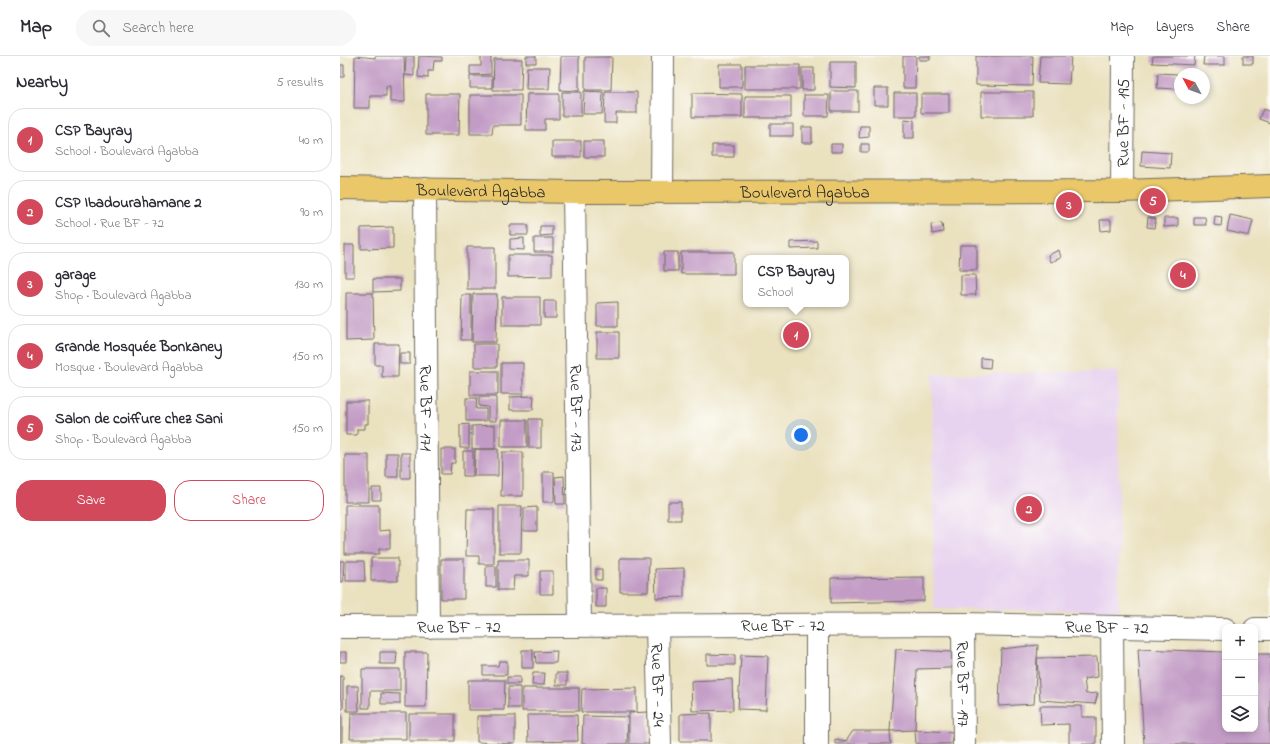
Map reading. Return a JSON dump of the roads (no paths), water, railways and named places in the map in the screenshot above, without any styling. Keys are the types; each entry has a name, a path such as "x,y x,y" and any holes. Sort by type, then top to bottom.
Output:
{"main road":[{"name":"Boulevard Agabba","path":"340,188 574,192 1122,191 1270,186"}],"street":[{"path":"662,191 663,56"},
{"name":"Rue BF - 195","path":"1122,191 1123,56"},
{"name":"Rue BF - 171","path":"425,190 428,627"},
{"name":"Rue BF - 173","path":"574,192 580,625"},
{"name":"Rue BF - 72","path":"340,627 963,624 1222,629"},
{"name":"Rue BF - 197","path":"963,624 964,744"},
{"path":"817,625 817,744"},
{"name":"Rue BF - 24","path":"657,626 660,744"},
{"path":"1112,627 1113,744"},
{"path":"1258,629 1270,629"}],"place":[{"name":"Salon de coiffure chez Sani","path":"1153,201"},
{"name":"garage","path":"1069,205"},
{"name":"Grande Mosquée Bonkaney","path":"1183,275"},
{"name":"CSP Bayray","path":"796,335"},
{"name":"CSP Ibadourahamane 2","path":"1029,509"}]}
